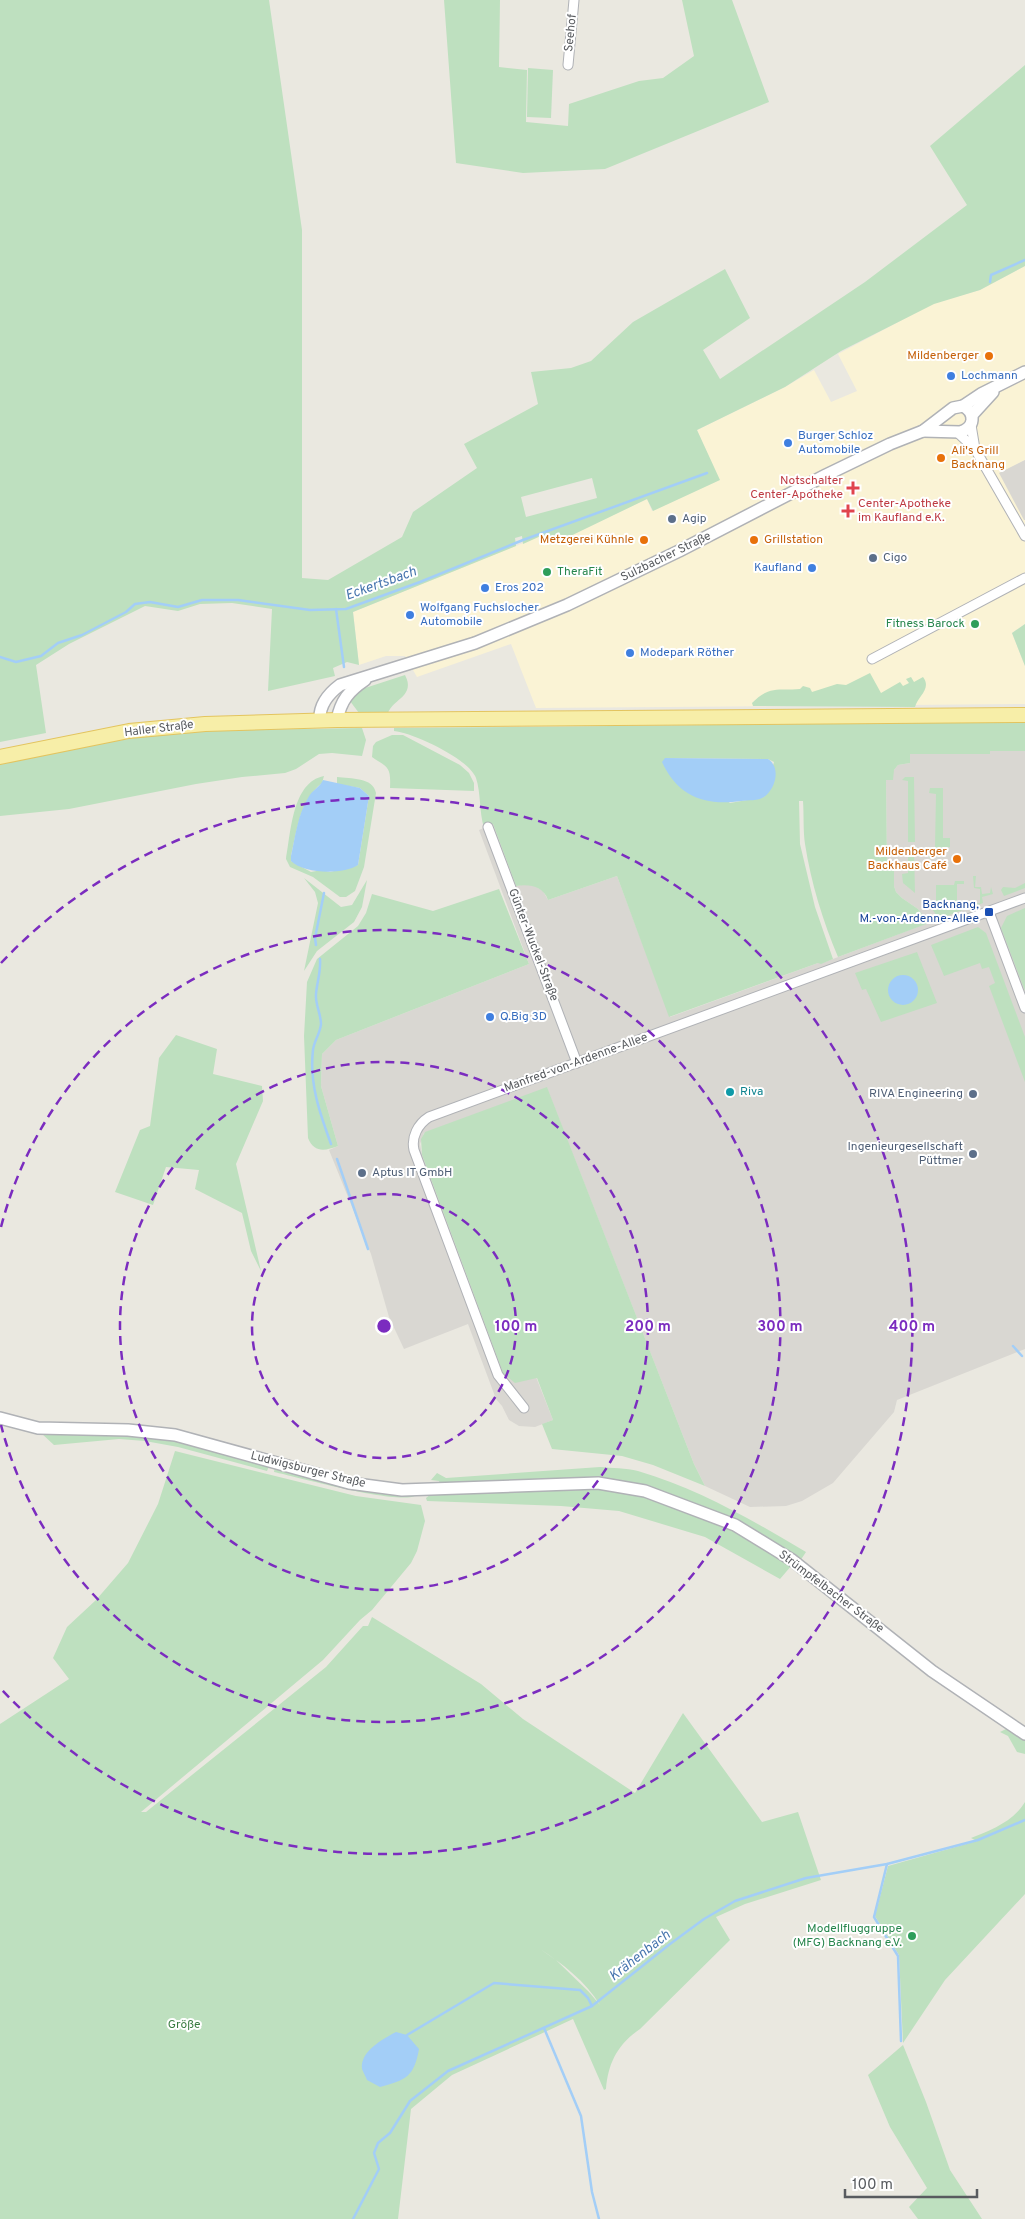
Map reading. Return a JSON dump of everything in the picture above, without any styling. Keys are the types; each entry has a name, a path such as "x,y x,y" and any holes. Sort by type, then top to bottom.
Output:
{"main road":[{"name":"Haller Straße","path":"0,757 155,728 205,724 320,720 1025,715"}],"street":[{"name":"Seehof","path":"568,65 574,0"},
{"name":"Sulzbacher Straße","path":"320,720 320,711 324,702 334,690 346,683 407,666 475,643 566,605 692,544 826,475 890,444 923,431 956,407 963,406 981,394 1025,372"},
{"name":"Sulzbacher Straße","path":"923,431 966,430 1000,385"},
{"path":"963,406 972,420 975,449"},
{"path":"948,413 948,423 975,449 1025,536"},
{"path":"872,659 1025,578"},
{"path":"337,720 340,707 347,694 373,674"},
{"name":"Günter-Wuckel-Straße","path":"488,826 577,1063"},
{"name":"Manfred-von-Ardenne-Allee","path":"524,1408 498,1375 414,1150 413,1140 418,1128 429,1117 1025,898"},
{"path":"989,912 1025,1008"},
{"name":"Ludwigsburger Straße","path":"0,1418 38,1428 128,1430 175,1435 350,1483 402,1490 598,1483 619,1485"},
{"name":"Strümpfelbacher Straße","path":"619,1485 645,1491 735,1525 792,1560 932,1671 1025,1734"}],"shaded area":[{"path":"1025,266 1025,460 1000,473 1025,520 1025,624 1012,633 1025,666 1025,704 536,708 511,644 417,677 405,656 386,656 359,665 353,612 543,535 556,542 647,499 652,511 719,480 697,430 785,387 814,370 831,402 857,391 838,354 934,303 980,290"},
{"path":"1025,460 1025,520 1024,520 999,473"},
{"path":"990,751 1025,751 1025,1349 897,1400 894,1412 833,1483 802,1501 786,1506 750,1507 705,1486 694,1464 547,1088 424,1133 420,1144 422,1155 503,1373 536,1377 553,1420 535,1427 519,1426 509,1420 496,1399 468,1324 404,1349 389,1317 371,1254 329,1150 338,1146 321,1086 322,1054 336,1040 529,964 479,830 493,824 516,886 526,884 535,886 543,891 548,900 617,876 670,1017 928,923 918,909 896,892 894,886 894,866 887,866 886,780 898,765 910,763 909,754 989,754"}],"green space":[{"path":"0,0 269,0 302,230 302,578 328,580 402,537 413,512 477,468 464,444 538,404 531,372 571,368 591,361 633,322 725,269 750,318 703,350 720,379 865,282 967,205 930,146 1025,65 1025,266 980,290 934,304 841,351 785,387 697,430 720,480 653,511 647,499 556,543 543,535 523,544 522,536 515,538 516,546 353,612 359,665 347,662 333,668 335,676 268,691 272,609 232,603 200,604 178,611 145,606 69,644 36,665 46,733 0,742","holes":["592,478 597,498 526,517 521,497"]},
{"path":"444,0 500,0 499,67 527,70 526,122 568,126 569,104 639,81 663,78 694,56 682,0 732,0 769,102 605,169 523,173 456,163"},
{"path":"528,68 553,70 551,118 527,117"},
{"path":"1025,624 1025,666 1012,633"},
{"path":"870,673 881,693 900,682 903,686 909,683 906,679 911,677 914,682 923,677 926,685 925,689 915,707 753,706 752,703 769,691 800,689 803,686 810,688 812,692 837,684 846,685"},
{"path":"405,675 408,682 406,693 388,713 359,713 350,701 359,690"},
{"path":"1025,722 1025,751 990,751 990,754 910,754 910,763 898,765 894,770 893,780 886,780 887,866 894,866 894,886 896,892 918,909 929,923 838,957 827,930 814,887 805,844 803,801 799,801 800,844 815,907 833,959 669,1017 617,876 548,900 543,892 535,887 526,885 516,886 493,824 484,828 478,784 471,771 463,763 440,748 394,731 394,728","holes":["665,758 768,759 774,762 764,797 730,803"]},
{"path":"362,728 366,740 362,756 332,753 319,754 296,769 285,773 196,784 69,809 0,816 0,764 96,744 182,731"},
{"path":"392,735 403,735 460,765 469,773 474,783 474,791 390,788 389,771 382,763 372,757 373,746 376,742"},
{"path":"324,776 322,783 309,798 300,816 291,856 291,861 311,872 322,870 330,872 358,865 369,796 360,788 337,784 337,777 366,781 371,784 376,793 364,867 355,891 346,897 340,897 313,877 290,867 286,859 292,823 299,798 313,780"},
{"path":"905,777 914,777 915,842 908,842 908,781 902,780"},
{"path":"930,788 943,788 943,838 950,838 950,847 932,849 932,858 929,858 929,847 935,847 936,794 929,793"},
{"path":"908,847 914,847 915,893 903,883 902,874 908,873"},
{"path":"973,876 976,876 975,887 981,887 982,894 990,893 991,887 993,894 982,897 983,903 973,907 974,904 980,903 980,889 974,888"},
{"path":"304,878 341,907 352,905 367,880 362,907 354,922 317,951 304,971 318,903 315,892"},
{"path":"955,881 964,881 964,884 957,884 957,907 965,909 939,919 930,906 936,906 936,885 954,885"},
{"path":"1025,883 1025,888 1004,896 1001,890 1003,887 1015,888"},
{"path":"499,889 529,964 336,1040 322,1054 321,1086 338,1146 320,1150 313,1146 308,1138 304,1036 307,982 317,959 358,926 366,913 372,894 433,911"},
{"path":"1025,908 1025,991 1001,928 1007,916"},
{"path":"978,927 986,933 1025,1037 1025,1082 989,986 995,983 989,967 982,969 980,963 944,976 931,945"},
{"path":"917,952 937,1003 881,1022 866,989 862,990 855,973"},
{"path":"176,1035 217,1049 213,1074 262,1086 263,1101 236,1164 261,1271 251,1251 242,1213 195,1189 199,1170 166,1167 153,1205 115,1192 140,1130 150,1126 159,1058"},
{"path":"547,1087 694,1464 705,1486 653,1465 622,1456 552,1449 542,1424 553,1420 537,1378 515,1383 503,1373 422,1155 421,1139 425,1132"},
{"path":"41,1433 157,1435 270,1464 267,1471 178,1447 145,1441 119,1439 54,1445"},
{"name":"Größe","path":"175,1451 356,1496 421,1505 425,1521 417,1551 411,1563 372,1610 360,1620 323,1660 141,1812 146,1812 326,1667 363,1626 368,1626 372,1617 481,1684 523,1719 635,1793 683,1713 762,1822 798,1812 821,1880 745,1904 716,1917 730,1940 620,2048 609,2071 606,2089 604,2090 573,2019 452,2075 411,2109 398,2219 0,2219 0,1724 69,1679 53,1658 67,1627 96,1600 128,1563 158,1504","holes":["540,1949 557,1960 581,1981 600,2005 556,1960"]},
{"path":"275,1466 414,1494 415,1496 404,1498 368,1494 274,1472"},
{"path":"600,1467 638,1471 661,1478 704,1496 806,1552 800,1561 635,1484 440,1485 439,1481 431,1480 437,1473 446,1478"},
{"path":"606,1488 656,1498 726,1526 792,1565 780,1579 705,1537 619,1511 561,1506 427,1501 426,1498 431,1494"},
{"path":"1008,1728 1025,1739 1025,1754 1017,1752 1008,1736 1000,1732"},
{"path":"1025,1802 1025,1894 945,1980 903,2043 899,1955 875,1916 888,1866 977,1841 971,1838 1008,1820"},
{"path":"903,2045 950,2170 982,2219 918,2219 909,2207 927,2188 890,2127 868,2075"}],"water":[{"path":"665,758 768,759 775,767 774,784 764,797 759,799 728,802 704,800 685,791 676,784 662,762"},
{"path":"323,780 360,788 369,796 358,865 334,872 305,869 291,861 299,818 310,795"},
{"path":"903,975 909,976 917,984 917,996 909,1004 903,1005 897,1004 889,996 888,990 889,984 897,976"},
{"path":"396,2032 407,2035 419,2049 417,2058 407,2076 380,2087 367,2080 362,2069 362,2063 373,2046"}],"waterway":[{"name":"Eckertsbach","path":"990,282 991,275 1025,260"},
{"name":"Eckertsbach","path":"0,657 16,662 41,656 58,643 82,635 126,612 135,604 150,602 178,607 202,600 238,600 310,610 346,609 420,582 523,540 707,473"},
{"path":"336,609 344,667"},
{"path":"316,945 315,938 324,893"},
{"path":"320,959 316,998 321,1024 313,1050 312,1062 319,1110 331,1144"},
{"path":"337,1159 368,1249"},
{"path":"1013,1346 1022,1356"},
{"name":"Krähenbach","path":"353,2219 379,2169 374,2153 378,2143 390,2133 410,2101 448,2071 592,2006 704,1919 735,1901 806,1878 887,1864 978,1840 1025,1820"},
{"path":"887,1864 874,1917 898,1956 901,2041"},
{"path":"407,2035 494,1983 580,1990 588,1998 592,2006"},
{"path":"544,2028 581,2116 592,2192 599,2219"}],"place":[{"name":"Mildenberger","path":"989,356"},
{"name":"Lochmann","path":"951,376"},
{"name":"Burger Schloz Automobile","path":"788,443"},
{"name":"Ali's Grill Backnang","path":"941,458"},
{"name":"Notschalter Center-Apotheke","path":"853,488"},
{"name":"Center-Apotheke im Kaufland e.K.","path":"848,511"},
{"name":"Agip","path":"672,519"},
{"name":"Metzgerei Kühnle","path":"644,540"},
{"name":"Grillstation","path":"754,540"},
{"name":"Cigo","path":"873,558"},
{"name":"Kaufland","path":"812,568"},
{"name":"TheraFit","path":"547,572"},
{"name":"Eros 202","path":"485,588"},
{"name":"Wolfgang Fuchslocher Automobile","path":"410,615"},
{"name":"Fitness Barock","path":"975,624"},
{"name":"Modepark Röther","path":"630,653"},
{"name":"Mildenberger Backhaus Café","path":"957,859"},
{"name":"Backnang, M.-von-Ardenne-Allee","path":"989,912"},
{"name":"Q.Big 3D","path":"490,1017"},
{"name":"Riva","path":"730,1092"},
{"name":"RIVA Engineering","path":"973,1094"},
{"name":"Ingenieurgesellschaft Püttmer","path":"973,1154"},
{"name":"Aptus IT GmbH","path":"362,1173"},
{"name":"Modellfluggruppe (MFG) Backnang e.V.","path":"912,1936"}]}
